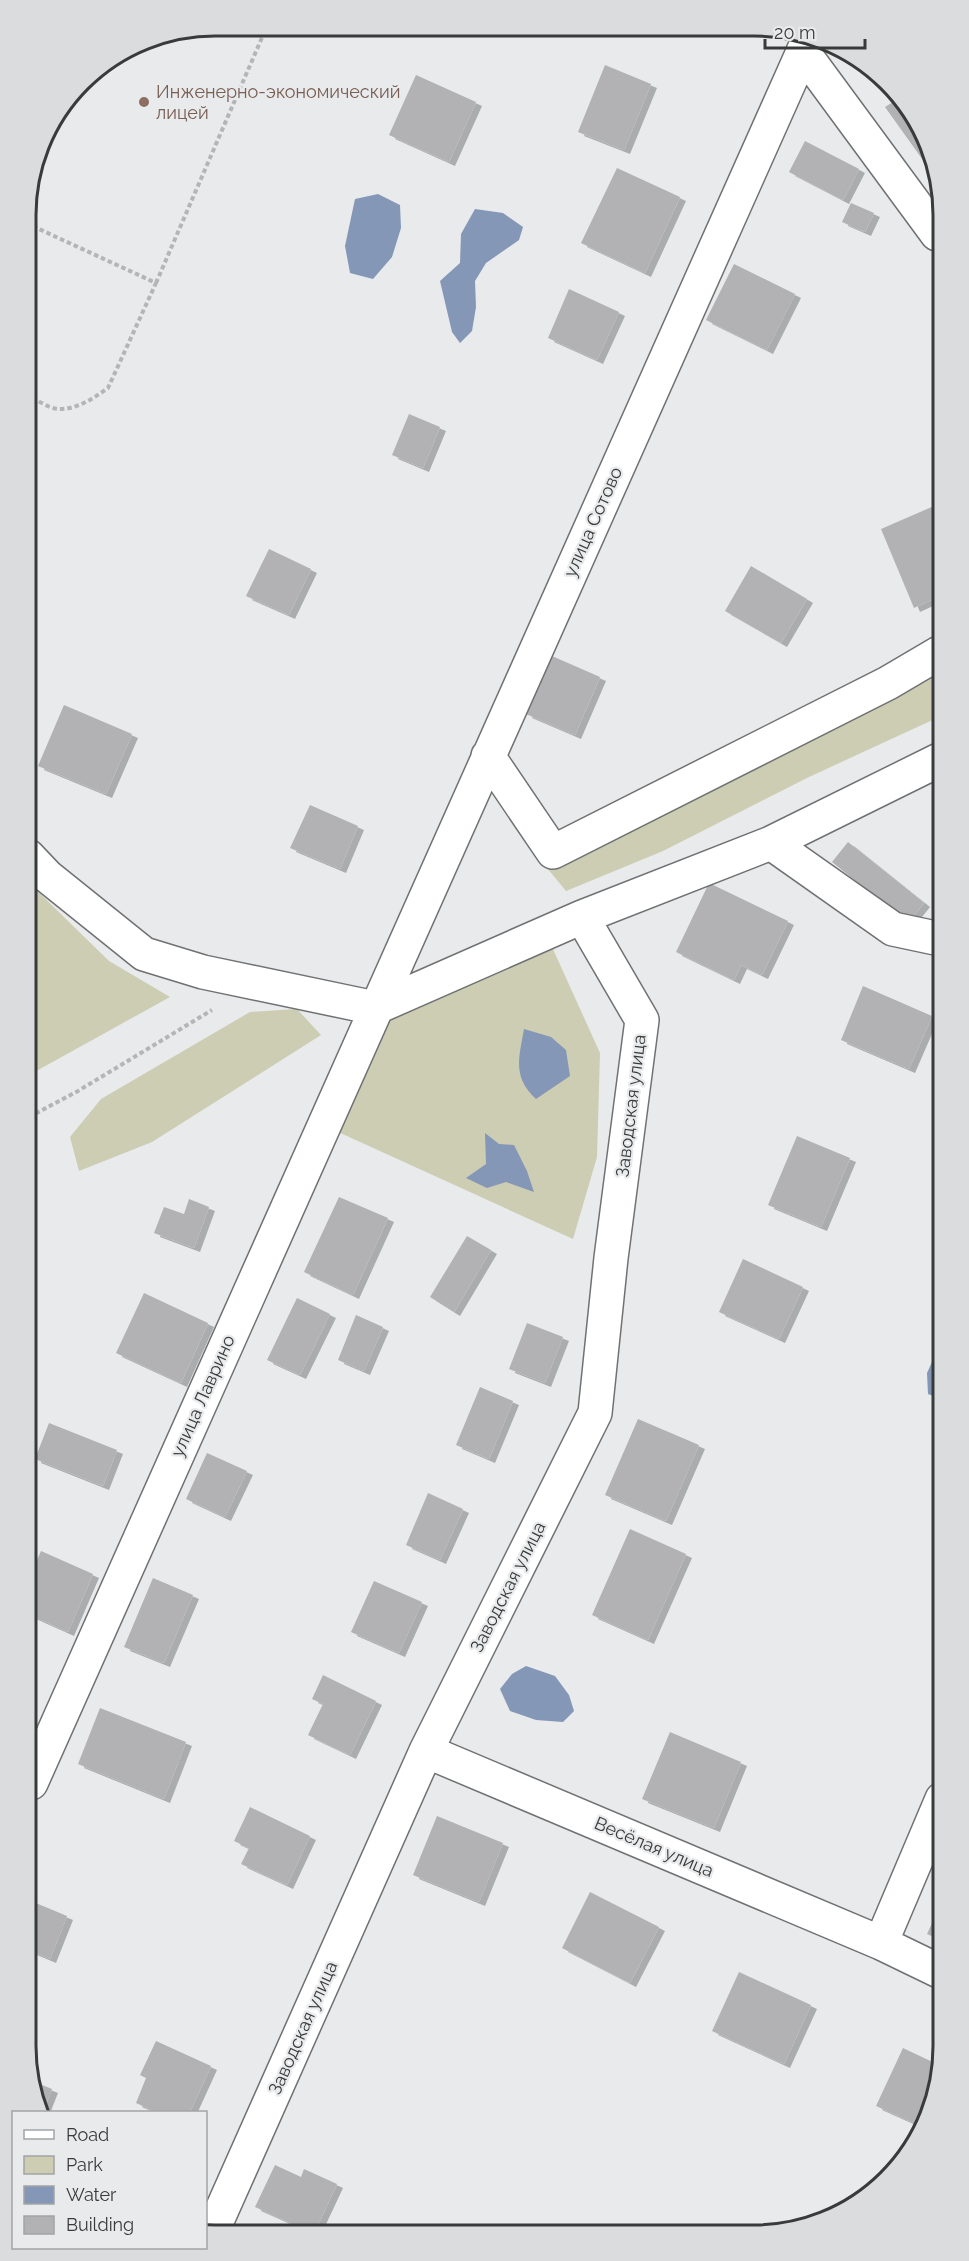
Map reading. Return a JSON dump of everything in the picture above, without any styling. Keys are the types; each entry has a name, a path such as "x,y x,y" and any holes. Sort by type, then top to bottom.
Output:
{"street":[{"name":"улица Сотово","path":"375,1008 806,44"},
{"path":"806,45 933,228"},
{"path":"488,756 553,852 888,683 933,657"},
{"path":"36,864 47,876 144,954 204,972 375,1008 582,917 771,843 933,763"},
{"path":"771,843 894,929 933,937"},
{"name":"Заводская улица","path":"215,2225 426,1751 595,1413 611,1258 642,1020 582,917"},
{"name":"улица Лаврино","path":"36,1772 375,1008"},
{"name":"Весёлая улица","path":"426,1751 881,1943 933,1968"},
{"path":"881,1943 933,1820"}],"path":[{"path":"36,399 57,409 77,405 94,398 108,388 263,36"},
{"path":"36,228 156,283"},
{"path":"36,1113 78,1091 257,983"}],"green space":[{"path":"933,672 933,720 809,777 663,851 566,891 547,868 722,782"},
{"path":"36,890 109,961 170,997 36,1071"},
{"path":"552,947 600,1053 597,1157 573,1239 336,1131 389,1016"},
{"path":"297,1009 321,1035 152,1142 79,1171 70,1137 101,1099 250,1012"}],"water":[{"path":"378,194 400,205 401,228 392,257 373,279 350,273 345,246 355,199"},
{"path":"475,209 503,213 523,227 519,240 486,263 475,281 476,307 472,331 460,343 452,332 440,281 460,263 461,234"},
{"path":"524,1029 551,1037 566,1050 570,1076 536,1099 528,1091 520,1075 519,1058"},
{"path":"485,1133 499,1144 514,1145 534,1192 506,1182 487,1188 466,1178 486,1164"},
{"path":"933,1360 933,1396 928,1394 927,1373"},
{"path":"526,1666 555,1676 569,1695 574,1711 563,1722 536,1720 510,1711 500,1689 512,1674"}],"building":[{"path":"605,65 651,84 624,150 578,132"},
{"path":"416,75 476,102 449,162 389,135"},
{"path":"893,102 896,106 909,126 925,162 885,107"},
{"path":"805,141 859,169 843,200 789,172"},
{"path":"617,168 680,197 645,273 581,243"},
{"path":"851,203 874,213 865,232 842,222"},
{"path":"734,264 795,294 767,350 706,320"},
{"path":"569,289 619,312 597,360 548,338"},
{"path":"409,414 440,427 423,468 392,455"},
{"path":"933,506 933,599 914,608 881,529"},
{"path":"269,549 311,569 289,615 246,596"},
{"path":"751,566 807,599 781,643 725,611"},
{"path":"552,656 600,677 575,735 526,714"},
{"path":"64,705 132,734 106,794 38,766"},
{"path":"310,805 358,826 340,869 290,848"},
{"path":"848,842 924,903 908,923 832,862"},
{"path":"709,883 788,921 762,975 741,965 734,980 676,952"},
{"path":"863,986 932,1016 909,1069 841,1040"},
{"path":"797,1136 850,1158 821,1227 768,1205"},
{"path":"339,1197 388,1218 353,1295 304,1272"},
{"path":"189,1199 209,1207 194,1248 154,1233 164,1207 184,1214"},
{"path":"467,1236 491,1250 454,1312 430,1297"},
{"path":"743,1259 803,1287 779,1339 719,1312"},
{"path":"144,1293 208,1323 181,1383 116,1353"},
{"path":"297,1298 330,1314 300,1375 267,1360"},
{"path":"356,1315 383,1327 364,1371 338,1360"},
{"path":"527,1323 563,1337 545,1383 509,1369"},
{"path":"480,1387 513,1401 489,1459 456,1445"},
{"path":"638,1419 699,1445 666,1521 605,1495"},
{"path":"49,1423 117,1450 103,1486 36,1459"},
{"path":"207,1453 247,1471 225,1517 186,1499"},
{"path":"428,1493 463,1509 440,1560 406,1545"},
{"path":"630,1529 686,1554 648,1640 592,1615"},
{"path":"41,1551 93,1574 68,1632 36,1618 36,1562"},
{"path":"153,1578 193,1595 164,1663 124,1647"},
{"path":"374,1581 422,1602 399,1653 351,1632"},
{"path":"323,1675 376,1701 350,1755 308,1735 323,1704 312,1699"},
{"path":"100,1708 186,1742 164,1799 78,1764"},
{"path":"670,1732 741,1762 714,1828 642,1799"},
{"path":"250,1807 310,1836 287,1885 241,1864 249,1848 234,1841"},
{"path":"437,1816 503,1843 479,1902 413,1875"},
{"path":"590,1892 659,1927 630,1983 562,1948"},
{"path":"36,1903 67,1916 50,1959 36,1953"},
{"path":"933,1921 933,1937 927,1934"},
{"path":"739,1972 811,2005 784,2064 712,2031"},
{"path":"156,2041 211,2066 190,2111 154,2111 136,2103 146,2078 140,2075"},
{"path":"903,2048 932,2062 930,2081 915,2123 876,2106"},
{"path":"41,2084 52,2089 46,2104"},
{"path":"275,2165 301,2177 304,2169 337,2184 318,2225 296,2225 255,2207"}],"place":[{"name":"Инженерно-экономический лицей","path":"144,102"}]}
